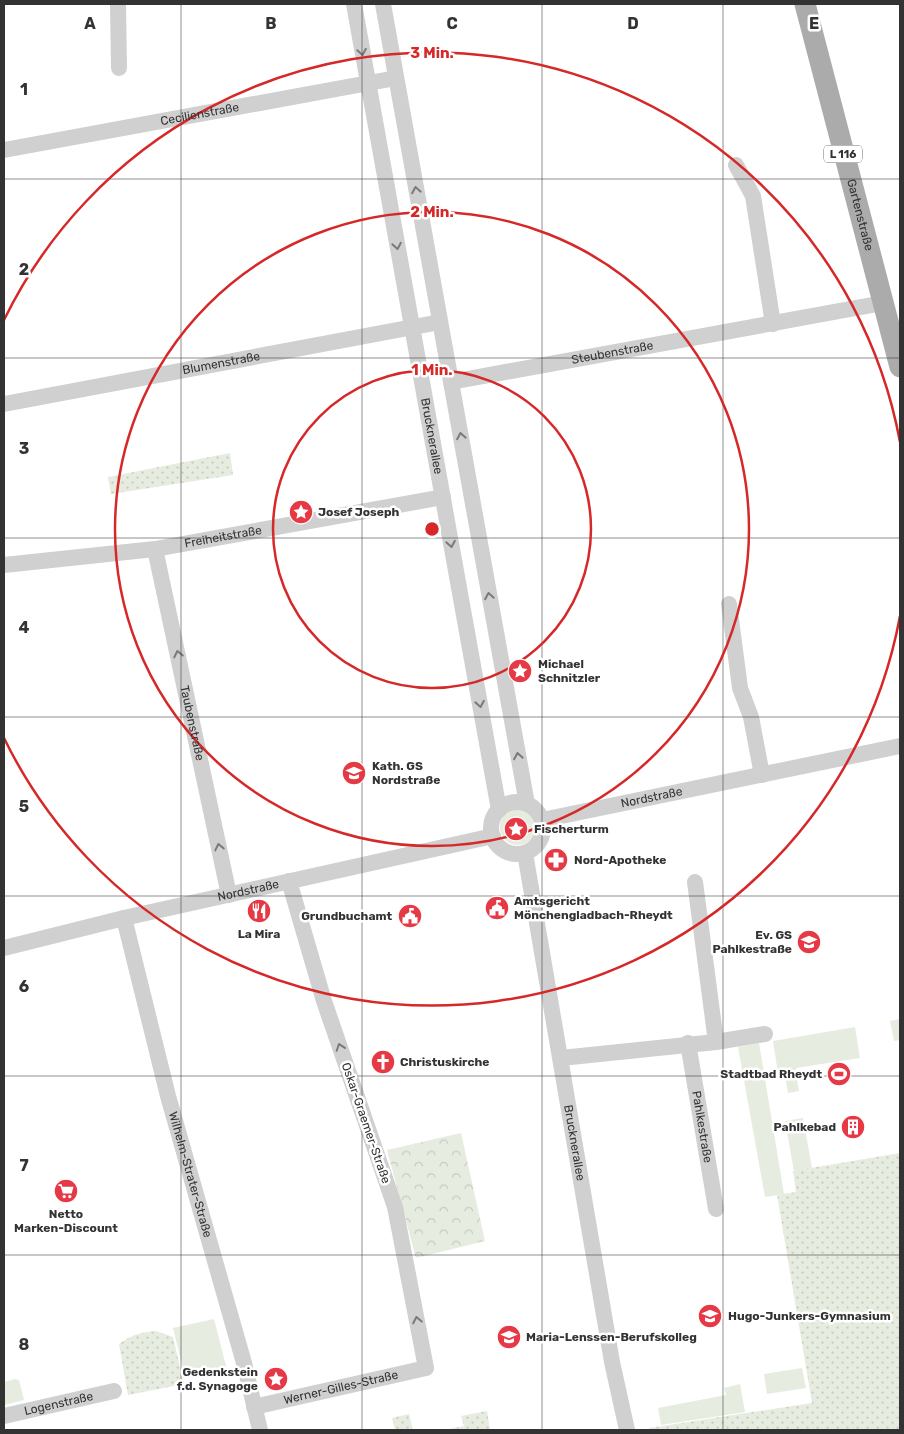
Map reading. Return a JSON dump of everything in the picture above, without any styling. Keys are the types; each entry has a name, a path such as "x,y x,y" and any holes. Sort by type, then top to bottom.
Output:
{"main road":[{"name":"Gartenstraße","path":"805,4 900,367"},
{"name":"Gartenstraße","path":"817,4 900,324"}],"street":[{"path":"118,4 119,68"},
{"name":"Brucknerallee","path":"354,4 499,810"},
{"path":"383,4 527,804"},
{"name":"Cecilienstraße","path":"4,150 396,78"},
{"path":"736,165 753,196 773,324"},
{"name":"Steubenstraße","path":"451,382 883,303"},
{"name":"Blumenstraße","path":"4,404 440,322"},
{"name":"Freiheitstraße","path":"4,566 155,549 442,497"},
{"name":"Taubenstraße","path":"155,549 229,895"},
{"path":"728,604 740,688 751,717 762,774"},
{"name":"Nordstraße","path":"542,820 900,746"},
{"path":"511,803 527,804 539,813 542,820 542,836 533,849 525,853 508,853 501,849 493,836 492,821 499,810 511,803"},
{"name":"Nordstraße","path":"4,948 124,918 493,836"},
{"name":"Brucknerallee","path":"525,853 612,1362 627,1430"},
{"name":"Oskar-Graemer-Straße","path":"289,881 324,1002 395,1207 426,1368"},
{"path":"695,882 716,1042"},
{"name":"Wilhelm-Strater-Straße","path":"124,918 168,1096 244,1363 260,1430"},
{"path":"561,1058 688,1043 716,1042 765,1034"},
{"name":"Pahlkestraße","path":"688,1043 716,1209"},
{"name":"Werner-Gilles-Straße","path":"254,1407 426,1368"},
{"name":"Logenstraße","path":"4,1416 114,1391"}],"green space":[{"path":"230,453 233,475 111,494 108,477"},
{"path":"518,809 525,810 531,814 535,820 535,834 531,840 525,844 518,845 511,844 505,840 501,834 500,827 501,820 505,814 511,810"},
{"path":"900,1019 900,1040 894,1041 890,1021"},
{"path":"855,1027 860,1058 796,1068 796,1070 778,1073 773,1041"},
{"path":"759,1043 784,1194 765,1197 738,1047"},
{"path":"796,1074 799,1091 788,1093 785,1075"},
{"path":"803,1118 812,1168 798,1194 785,1121"},
{"path":"461,1133 485,1241 416,1258 387,1150"},
{"path":"900,1153 900,1430 649,1430 649,1428 812,1403 777,1195 796,1192 793,1171"},
{"path":"214,1319 226,1366 185,1376 173,1328"},
{"path":"156,1331 173,1337 184,1384 128,1395 119,1344 136,1334"},
{"path":"802,1368 806,1388 767,1394 764,1374"},
{"path":"15,1379 19,1380 24,1400 4,1405 4,1382"},
{"path":"740,1384 745,1412 661,1425 658,1408 726,1395 724,1388"},
{"path":"487,1411 490,1430 444,1430 464,1426 461,1416"},
{"path":"409,1414 413,1430 395,1430 392,1418"}],"place":[{"name":"Josef Joseph","path":"301,512"},
{"name":"Michael Schnitzler","path":"520,671"},
{"name":"Kath. GS Nordstraße","path":"354,773"},
{"name":"Fischerturm","path":"516,829"},
{"name":"Nord-Apotheke","path":"556,860"},
{"name":"Amtsgericht Mönchengladbach-Rheydt","path":"497,908"},
{"name":"La Mira","path":"259,911"},
{"name":"Grundbuchamt","path":"410,916"},
{"name":"Ev. GS Pahlkestraße","path":"809,942"},
{"name":"Christuskirche","path":"383,1062"},
{"name":"Stadtbad Rheydt","path":"839,1074"},
{"name":"Pahlkebad","path":"853,1127"},
{"name":"Netto Marken-Discount","path":"66,1191"},
{"name":"Hugo-Junkers-Gymnasium","path":"710,1316"},
{"name":"Maria-Lenssen-Berufskolleg","path":"509,1337"},
{"name":"Gedenkstein f.d. Synagoge","path":"276,1379"}]}
